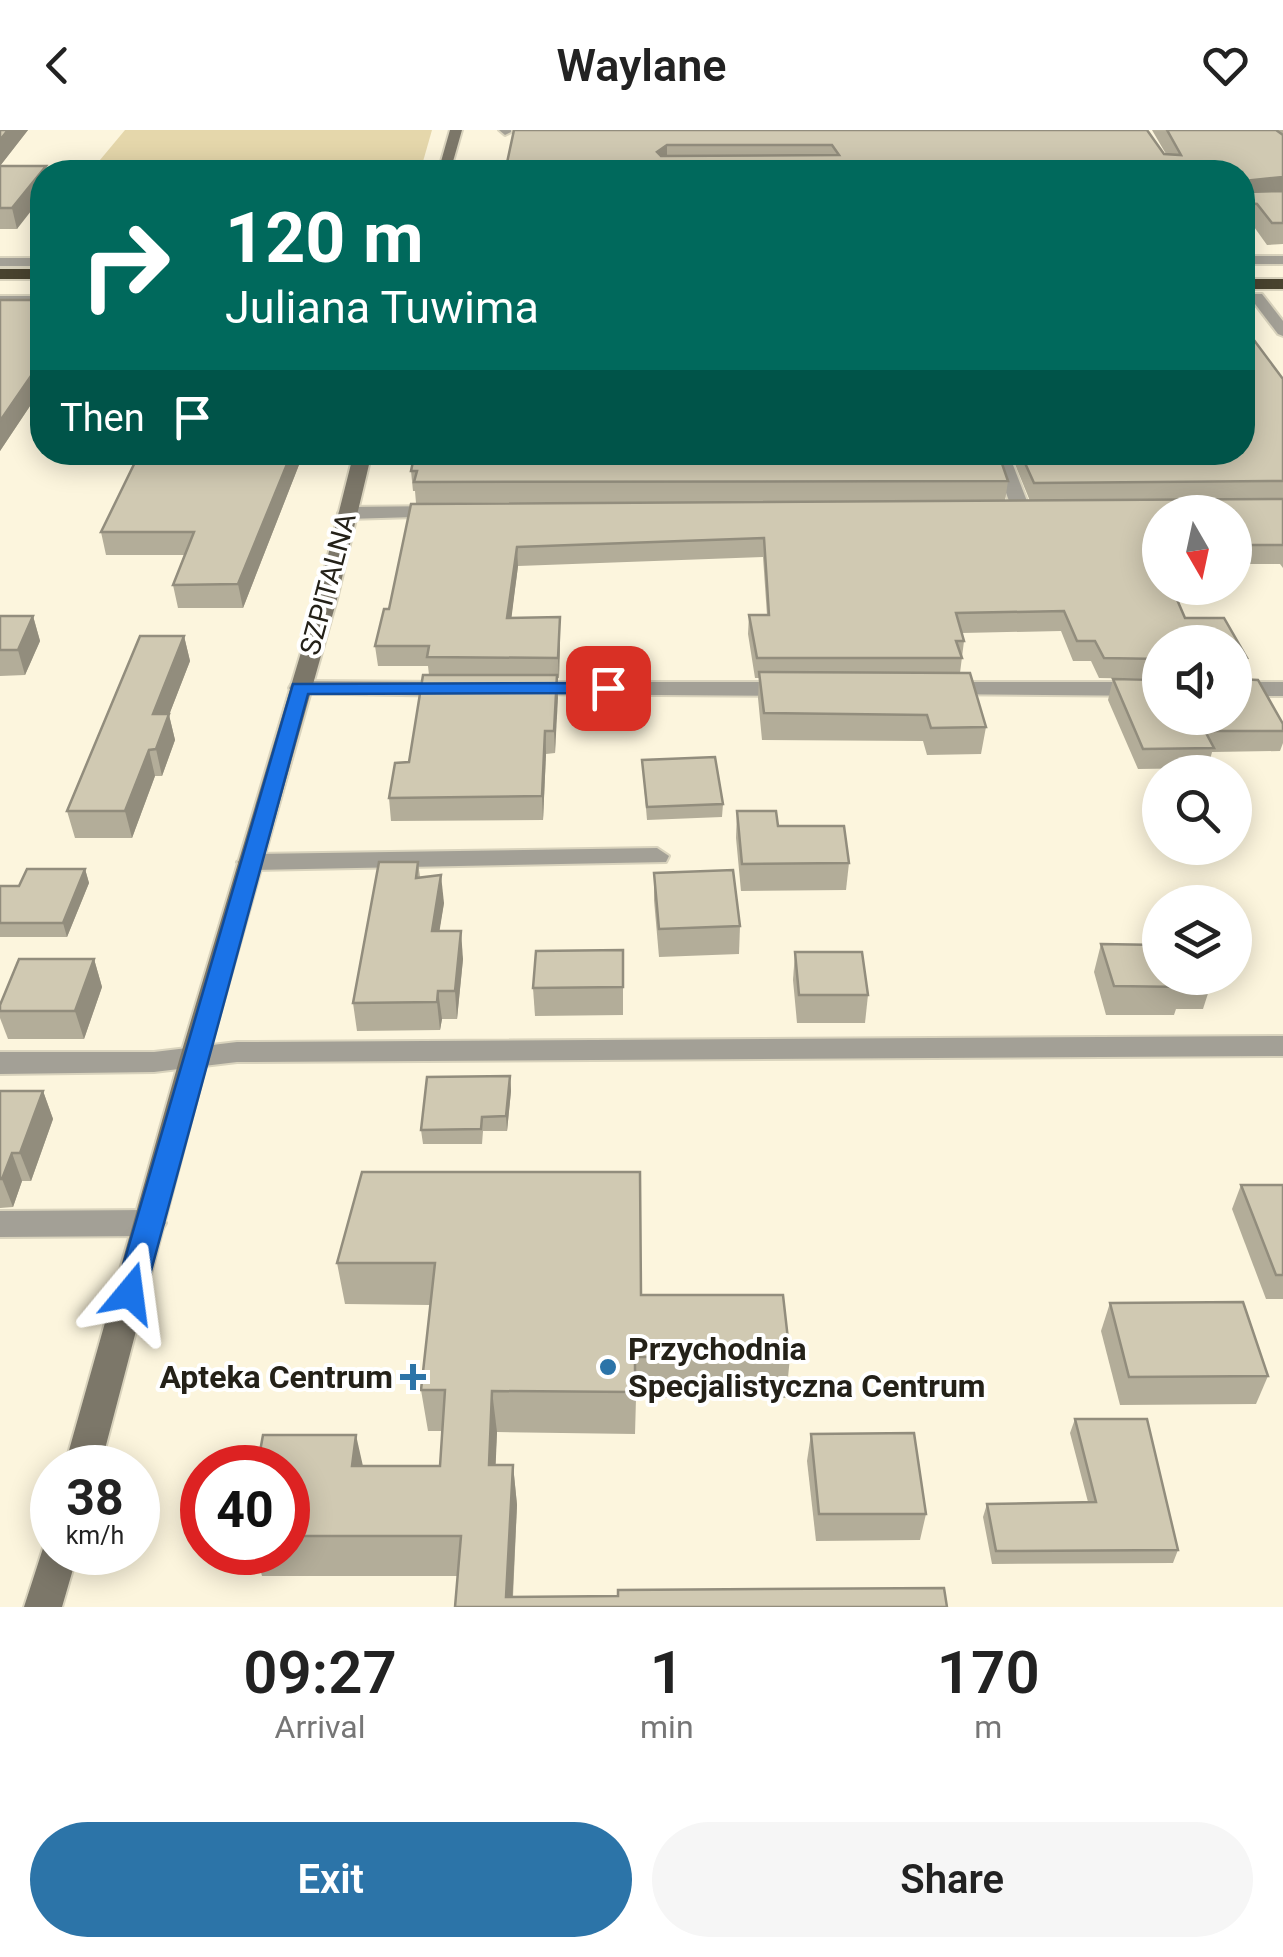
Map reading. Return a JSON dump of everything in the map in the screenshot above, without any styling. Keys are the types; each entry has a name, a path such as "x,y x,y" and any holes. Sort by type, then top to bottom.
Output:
{"highway":[{"path":"1255,272 1283,272"},
{"path":"0,274 30,274"},
{"path":"1255,291 1283,284"},
{"path":"0,288 30,288"}],"street":[{"path":"447,160 456,130"},
{"path":"1255,260 1283,260"},
{"path":"0,262 30,262"},
{"path":"1255,294 1283,298"},
{"path":"0,300 30,300"},
{"path":"1255,302 1283,332"},
{"name":"SZPITALNA","path":"88,1445 359,465"},
{"path":"1004,465 1021,509"},
{"path":"346,513 458,512"},
{"path":"300,688 471,688"},
{"path":"510,688 806,689"},
{"path":"924,689 1142,689"},
{"path":"1252,689 1283,689"},
{"path":"250,862 658,856"},
{"path":"0,1064 257,1052 1283,1046"},
{"path":"0,1224 150,1223"},
{"path":"44,1607 52,1575"}],"shaded area":[{"path":"125,130 432,130 423,160 100,160"}],"building":[{"path":"514,130 1147,130 1164,154 1181,155 1167,130 1276,130 1283,135 1283,177 1255,180 1255,160 508,160","holes":["667,145 832,145 839,155 661,156 657,152"]},
{"path":"0,166 30,166 30,186 12,208 0,208"},
{"path":"1283,191 1283,223 1272,223 1257,204 1255,192"},
{"path":"0,300 30,300 30,377 0,421"},
{"path":"1255,341 1283,379 1283,481 1034,483 1026,465 1255,465"},
{"path":"134,465 287,465 238,584 173,585 194,532 101,532"},
{"path":"412,465 1002,465 1008,481 414,482 417,471 411,471"},
{"path":"1252,499 1283,499 1283,545 1252,545"},
{"path":"1142,500 1142,605 1179,605 1185,618 1224,618 1228,625 1142,625 1142,659 1104,658 1095,641 1077,641 1064,611 956,613 964,641 956,641 962,658 757,658 749,615 769,615 764,538 517,547 507,618 560,617 558,658 427,657 429,646 375,646 384,609 389,609 411,504"},
{"path":"0,616 33,616 18,650 0,650"},
{"path":"140,636 184,636 153,714 169,714 156,749 149,750 125,811 67,811"},
{"path":"759,672 970,673 986,727 931,728 927,715 764,713"},
{"path":"423,675 557,675 554,731 545,731 542,796 389,798 395,763 409,762"},
{"path":"1113,679 1142,680 1142,735 1207,735 1214,748 1143,749"},
{"path":"1252,680 1258,680 1283,724 1283,731 1252,731"},
{"path":"715,757 723,804 647,807 642,760"},
{"path":"737,811 776,811 778,826 844,826 849,863 742,864"},
{"path":"379,862 418,862 416,878 441,875 432,931 461,931 455,991 438,991 437,1002 353,1003"},
{"path":"27,869 85,869 63,923 0,923 0,886 19,886"},
{"path":"733,870 740,926 659,929 654,873"},
{"path":"1101,944 1142,945 1142,986 1114,986"},
{"path":"623,950 623,987 533,988 536,951"},
{"path":"795,952 862,952 868,995 799,995"},
{"path":"19,959 94,959 75,1011 0,1011"},
{"path":"510,1076 506,1116 482,1117 481,1129 421,1130 427,1077"},
{"path":"0,1091 43,1091 20,1153 12,1153 2,1179 0,1179"},
{"path":"362,1172 640,1172 641,1295 783,1295 790,1357 635,1357 635,1392 492,1391 489,1465 513,1465 506,1597 618,1596 618,1590 944,1588 947,1607 455,1607 461,1536 310,1536 310,1445 261,1445 263,1435 356,1435 352,1466 440,1466 445,1390 421,1390 435,1263 337,1263"},
{"path":"1241,1185 1283,1185 1283,1275 1276,1275"},
{"path":"1243,1302 1268,1376 1129,1377 1110,1303"},
{"path":"1075,1419 1147,1419 1178,1550 996,1551 987,1504 1096,1502"},
{"path":"914,1433 926,1514 819,1514 811,1434"}],"place":[{"name":"Przychodnia Specjalistyczna Centrum","path":"608,1367"},
{"name":"Apteka Centrum","path":"413,1377"}],"route":[{"path":"130,1293 300,688 608,688"}]}
